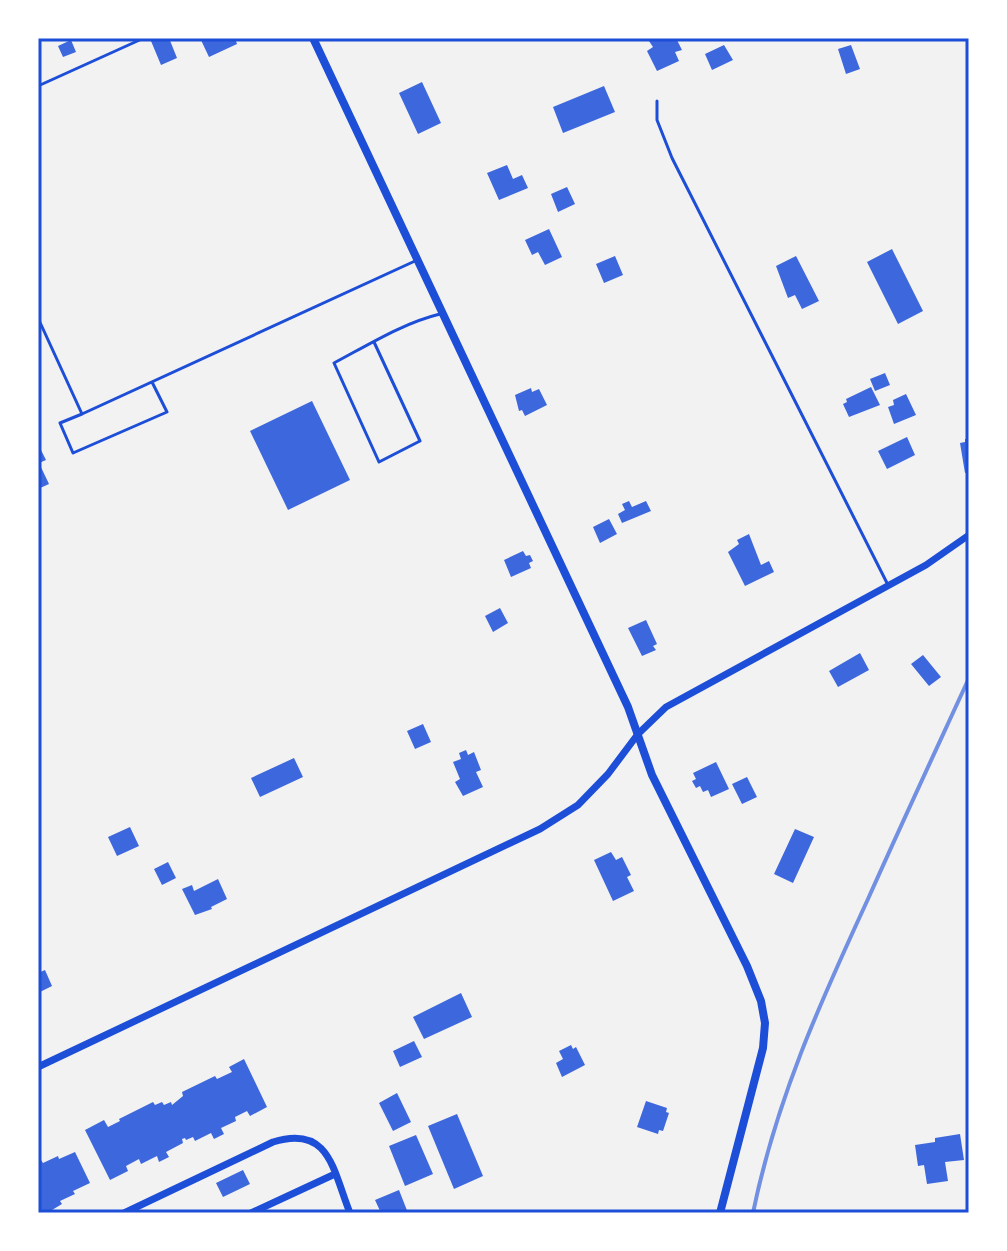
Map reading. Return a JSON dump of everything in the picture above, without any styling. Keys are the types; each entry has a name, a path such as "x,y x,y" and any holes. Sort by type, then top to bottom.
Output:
{"street":[{"path":"313,38 628,707 652,775 747,966 761,1001 765,1023 763,1048 720,1213"},
{"path":"38,1067 540,829 578,805 608,774 638,734 679,698 889,587 969,535"},
{"path":"124,1213 273,1142 290,1137 309,1138 322,1148 350,1213"},
{"path":"251,1213 335,1174"}],"lane":[{"path":"38,86 144,38"},
{"path":"657,101 657,120 672,158 889,587"},
{"path":"152,382 167,412 73,453 60,423 418,260"},
{"path":"374,342 420,441 379,462 334,363 374,342 421,318 444,313"},
{"path":"38,318 82,414"}],"building":[{"path":"169,38 177,58 161,65 151,41"},
{"path":"200,38 235,38 237,44 209,57"},
{"path":"676,38 682,50 675,52 679,61 657,71 647,51 653,47 649,41"},
{"path":"71,40 76,52 63,57 58,46"},
{"path":"724,45 733,60 712,70 705,54"},
{"path":"851,45 860,69 846,74 838,49"},
{"path":"422,82 441,123 418,134 399,93"},
{"path":"604,86 615,112 563,133 553,107"},
{"path":"507,165 513,179 522,175 528,188 499,200 487,173"},
{"path":"567,187 575,204 558,212 551,194"},
{"path":"549,229 562,257 545,265 538,252 532,255 525,240"},
{"path":"892,249 923,311 898,324 867,262"},
{"path":"615,256 623,275 604,283 596,264"},
{"path":"796,256 819,301 802,309 795,295 788,298 776,266"},
{"path":"885,373 890,385 875,391 870,379"},
{"path":"871,387 880,405 849,417 843,404 847,402 846,399"},
{"path":"531,388 532,392 539,389 547,405 525,416 522,410 519,411 515,395"},
{"path":"906,394 916,415 894,424 888,407 894,405 893,400"},
{"path":"312,401 350,480 288,510 250,431"},
{"path":"907,437 915,455 887,469 878,451"},
{"path":"969,438 969,472 965,473 960,443"},
{"path":"38,444 46,460 39,463 49,484 38,489"},
{"path":"629,501 632,507 646,501 651,511 622,523 618,514 625,510 622,504"},
{"path":"609,519 617,534 600,543 593,527"},
{"path":"749,534 761,565 769,561 774,572 745,586 728,552 739,544 737,540"},
{"path":"523,551 533,561 529,563 531,568 511,577 504,560"},
{"path":"500,608 508,623 493,632 485,616"},
{"path":"646,620 657,644 653,646 656,650 642,656 628,628"},
{"path":"860,653 869,670 838,687 829,671"},
{"path":"923,655 941,677 929,686 911,664"},
{"path":"423,724 431,742 415,749 407,731"},
{"path":"466,750 468,755 474,752 481,770 476,772 483,787 463,796 455,782 460,779 453,762 461,759 459,753"},
{"path":"294,758 303,777 260,797 251,778"},
{"path":"716,762 729,789 711,797 708,790 703,792 700,786 696,788 692,781 696,779 693,773"},
{"path":"747,777 757,797 742,804 732,784"},
{"path":"130,827 139,846 117,856 108,837"},
{"path":"795,829 814,837 793,883 774,874"},
{"path":"611,852 616,860 622,857 631,875 627,877 634,891 613,901 594,860"},
{"path":"168,862 176,878 162,885 154,869"},
{"path":"218,879 227,899 195,915 182,889 192,885 194,891"},
{"path":"45,970 52,986 38,993 38,973"},
{"path":"461,993 472,1017 424,1039 413,1017"},
{"path":"414,1041 422,1057 400,1067 393,1051"},
{"path":"571,1045 573,1049 576,1047 585,1065 562,1077 556,1063 563,1059 559,1051"},
{"path":"244,1059 267,1107 250,1116 247,1111 235,1117 236,1121 221,1128 224,1134 214,1139 211,1133 195,1141 193,1137 182,1139 183,1143 166,1152 169,1157 159,1162 157,1156 141,1164 139,1159 126,1166 128,1171 110,1180 85,1130 104,1120 108,1127 153,1102 164,1105 171,1102 172,1105 183,1096 182,1092 215,1076 217,1079 232,1072 229,1067"},
{"path":"397,1093 411,1122 393,1131 379,1103"},
{"path":"646,1101 667,1108 666,1112 669,1113 663,1131 659,1130 658,1134 637,1127"},
{"path":"457,1114 483,1176 454,1189 428,1126"},
{"path":"960,1134 964,1160 945,1162 948,1181 927,1184 924,1165 918,1166 915,1145"},
{"path":"416,1135 433,1174 405,1186 389,1146"},
{"path":"75,1152 90,1183 73,1191 75,1194 60,1201 62,1204 47,1213 38,1213 38,1161 43,1163"},
{"path":"243,1170 250,1184 223,1197 216,1183"},
{"path":"399,1190 408,1213 381,1213 375,1200"}],"railway":[{"path":"753,1213 774,1131 801,1053 969,678"}]}
